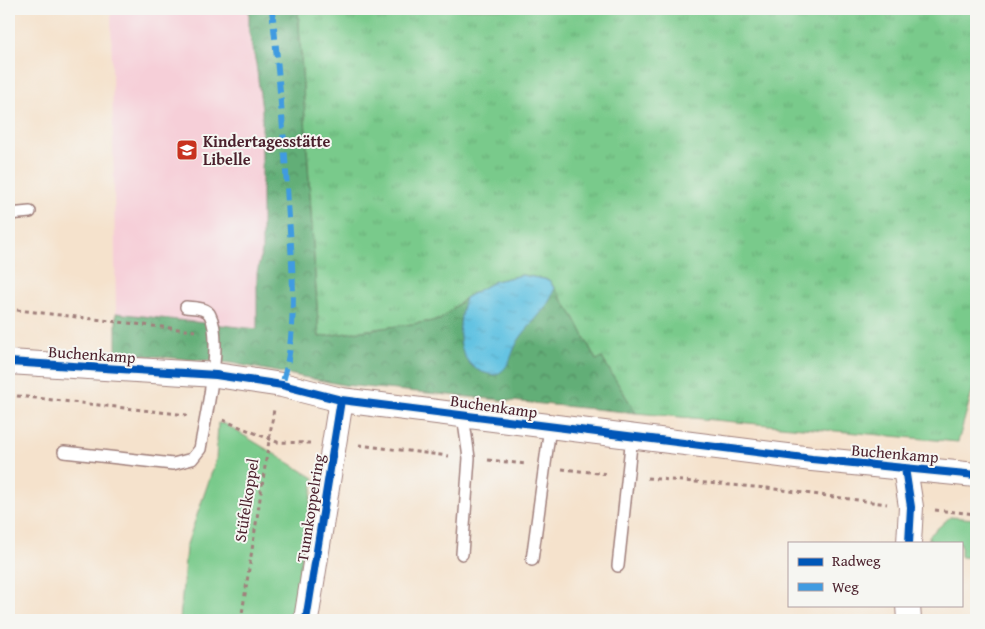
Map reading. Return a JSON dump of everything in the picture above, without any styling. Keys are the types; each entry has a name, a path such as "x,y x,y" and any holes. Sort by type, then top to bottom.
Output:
{"street":[{"name":"Buchenkamp","path":"9,362 212,375 282,385 341,400 550,427 976,475"},
{"name":"Tunnkoppelring","path":"306,620 341,400"},
{"path":"905,468 911,507 909,542"},
{"path":"908,606 909,620"}],"lane":[{"path":"9,214 30,212"},
{"path":"64,452 173,464 192,459 200,449 212,375 214,329 210,314 203,308 186,307"},
{"path":"462,554 469,458 463,415"},
{"path":"532,560 550,427"},
{"path":"618,566 632,436"}],"path":[{"path":"9,309 197,331 202,334"},
{"path":"9,396 205,417 226,421 278,442 334,444 628,476 767,488 976,514"}],"shaded area":[{"name":"Kindertagesstätte Libelle","path":"111,9 249,9 249,31 256,64 262,110 262,251 257,273 257,330 116,313"}],"green space":[{"path":"249,9 298,9 319,337 440,320 465,298 495,281 522,275 549,280 574,317 596,360 602,358 636,413 344,385 231,363 116,353 116,313 257,329 257,273 262,251 262,110 256,64 249,31"},
{"path":"298,9 976,9 976,378 958,442 636,413 602,358 596,360 574,317 465,298 440,320 319,337"},
{"path":"218,423 225,424 314,478 292,620 180,620 186,547 216,460"},
{"path":"950,517 976,519 976,558 962,557 962,542 929,542 929,536"}],"water":[{"path":"522,275 549,280 554,288 552,295 544,309 521,336 505,368 496,375 482,372 472,366 465,357 461,347 460,323 465,298 495,281"}],"marked path":[{"path":"272,9 283,130 293,295 291,341 282,385"}],"cycle path":[{"path":"9,362 216,375 282,385 341,400 812,459 976,475"},
{"path":"306,620 341,400"},
{"path":"905,468 911,507 909,542"}],"place":[{"name":"Kindertagesstätte Libelle","path":"187,150"}]}
